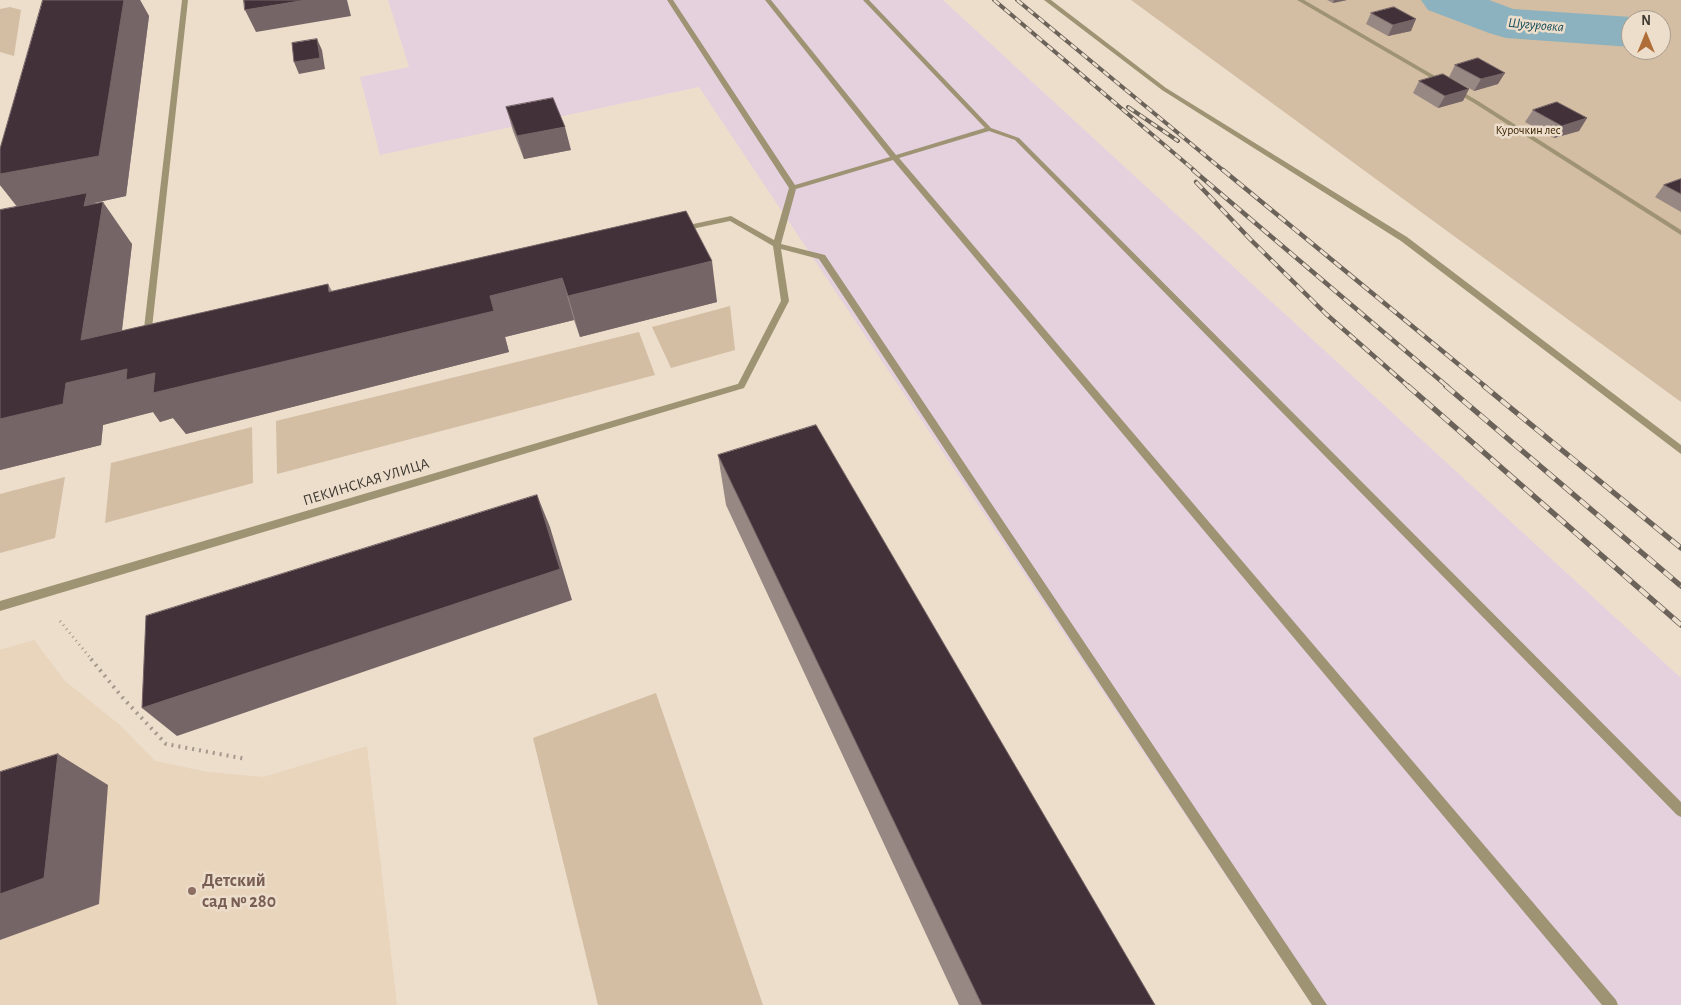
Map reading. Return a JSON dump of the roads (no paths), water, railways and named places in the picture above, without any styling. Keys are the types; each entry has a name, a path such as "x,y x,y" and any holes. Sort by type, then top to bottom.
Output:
{"street":[{"path":"146,348 185,0"},
{"path":"670,0 793,188 777,245"},
{"path":"768,0 896,158 1611,1005"},
{"path":"866,0 989,129 1017,139 1681,811"},
{"path":"1047,0 1164,89 1404,239 1681,450"},
{"path":"1300,0 1476,102 1681,233"},
{"path":"793,188 989,129"},
{"path":"673,231 731,218 777,245 822,257 1320,1005"},
{"name":"ПЕКИНСКАЯ УЛИЦА","path":"0,606 741,386 785,301 777,245"}],"waterway":[{"name":"Шугуровка","path":"1445,0 1506,23 1621,31"}],"railway":[{"path":"994,0 1195,171"},
{"path":"1017,0 1224,171"},
{"path":"1128,107 1178,141"},
{"path":"1193,170 1448,387"},
{"path":"1223,170 1486,387"},
{"path":"1196,182 1250,239 1326,314 1409,387"},
{"path":"1408,386 1681,625"},
{"path":"1446,386 1681,586"},
{"path":"1484,386 1681,548"}],"place":[{"name":"Детский сад № 280","path":"192,891"}],"park label":[{"name":"Курочкин лес","path":"1528,130"}]}
